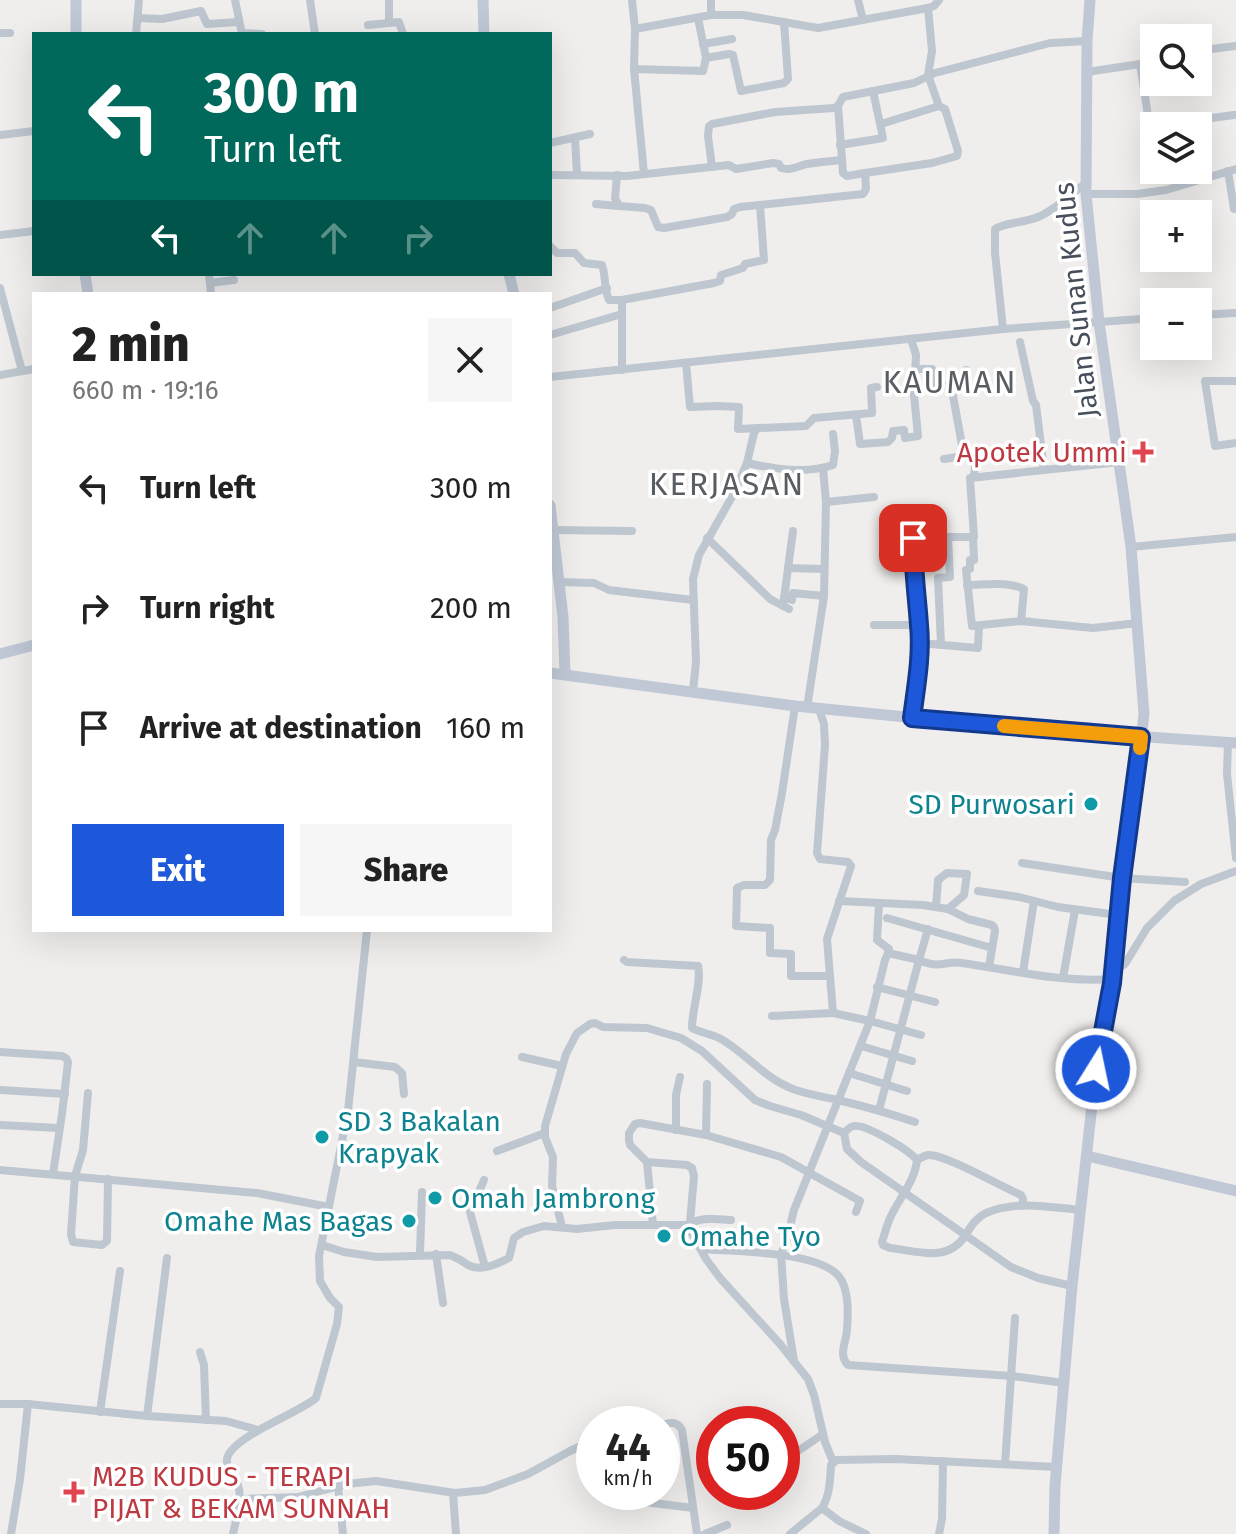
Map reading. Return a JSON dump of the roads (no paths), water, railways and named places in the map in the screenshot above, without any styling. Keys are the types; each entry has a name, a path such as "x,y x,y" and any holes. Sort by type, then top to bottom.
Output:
{"main road":[{"path":"76,0 76,32"},
{"path":"483,0 484,32"},
{"name":"Jalan Sunan Kudus","path":"1054,1534 1080,1210 1096,1069 1112,976 1141,737 1143,692 1131,547 1099,322 1086,189 1090,0"},
{"path":"552,530 563,617 565,674"},
{"path":"0,654 32,646"},
{"path":"552,673 807,708 1232,742"},
{"path":"1087,1156 1236,1191"}],"street":[{"path":"136,32 139,0"},
{"path":"235,0 242,32"},
{"path":"310,0 315,32"},
{"path":"389,0 389,22"},
{"path":"632,0 634,69 644,174"},
{"path":"711,0 711,15"},
{"path":"858,0 863,20"},
{"path":"635,29 711,15 743,15 818,28 928,8 939,0"},
{"path":"928,8 932,51 928,75 939,106"},
{"path":"138,18 162,19 201,11 207,24 239,22"},
{"path":"634,69 701,72 706,58 698,18"},
{"path":"368,25 399,22 402,32"},
{"path":"706,58 733,55 741,91 784,83 788,79 784,22"},
{"path":"703,44 732,39"},
{"path":"881,124 939,106 945,109 957,156 932,163 844,175 838,106 843,97 914,83 928,75 1050,43 1087,41"},
{"path":"1212,49 1236,46"},
{"path":"1087,72 1140,64"},
{"path":"840,145 881,140 884,137 873,91"},
{"path":"1145,96 1152,126 1235,113 1236,126"},
{"path":"712,167 708,136 712,124 775,112 838,106"},
{"path":"0,135 32,131"},
{"path":"552,143 590,134"},
{"path":"575,138 577,174"},
{"path":"552,175 644,174 729,165 736,169 773,163 794,170 804,164 842,160"},
{"path":"1003,329 995,253 995,229 998,226 1037,218 1086,189 1137,194 1166,190 1232,170 1234,209"},
{"path":"596,204 651,210 660,228 727,217 740,207 863,194 866,189 865,173"},
{"path":"617,175 615,198 619,206"},
{"path":"552,248 557,253 577,254 584,263 602,265 609,300 717,282 724,273 764,260 760,205"},
{"path":"0,235 32,231"},
{"path":"209,278 234,280"},
{"path":"0,288 22,371"},
{"path":"552,307 607,288"},
{"path":"622,300 622,370"},
{"path":"1212,314 1236,313"},
{"path":"552,334 622,314"},
{"path":"552,377 1003,329 1140,319"},
{"path":"856,415 860,444 888,442 893,431 904,430 905,438 918,441 914,395 916,355 911,339"},
{"path":"1020,342 1036,405 1044,470"},
{"path":"686,363 690,407 739,407 738,429 806,426 814,418 872,413 871,388 877,387"},
{"path":"0,375 32,369"},
{"path":"916,369 932,369 935,387 968,383 966,370"},
{"path":"1236,381 1205,381 1215,446 1236,443"},
{"path":"951,385 964,456"},
{"path":"693,691 696,662 693,579 699,555 747,463 757,428"},
{"path":"747,463 785,470 833,465 833,434"},
{"path":"944,459 976,455 974,477"},
{"path":"1120,462 969,479 974,560 970,560 970,569 966,570 971,622 972,626 1021,621 1093,628 1138,623"},
{"path":"823,468 826,502 824,596 807,708 771,840 770,880 765,885 737,888 736,926 770,928 770,953 791,954 791,976 830,976"},
{"path":"826,502 874,497"},
{"path":"552,530 632,531"},
{"path":"785,604 793,531"},
{"path":"912,718 919,667 913,538 973,537"},
{"path":"1131,547 1236,537"},
{"path":"707,538 765,594 785,604"},
{"path":"941,645 938,578 950,577 948,538"},
{"path":"788,568 824,569"},
{"path":"558,582 594,583 609,590 693,600"},
{"path":"967,585 1022,587 1021,621"},
{"path":"785,604 792,600 793,593 824,596"},
{"path":"874,625 919,625"},
{"path":"919,643 978,648 979,626"},
{"path":"807,708 824,724 817,853 820,859 851,864 827,939 833,1013"},
{"path":"1232,742 1227,774 1236,858"},
{"path":"1022,863 1122,878 1185,882"},
{"path":"888,953 935,966 958,962 1084,982 1112,976 1125,964 1147,928 1174,901 1201,884 1236,871"},
{"path":"936,907 938,880 947,873 967,874 964,895 948,909"},
{"path":"978,891 1050,906 1118,915"},
{"path":"839,901 948,909 994,927 989,967"},
{"path":"1023,972 1034,901"},
{"path":"794,1362 781,1254 797,1199 870,1021 889,949 877,940 879,904"},
{"path":"1063,978 1075,910"},
{"path":"887,918 992,948"},
{"path":"879,1110 928,929"},
{"path":"233,1534 240,1499 239,1486 228,1466 230,1452 258,1430 316,1398 339,1312 339,1307 320,1281 319,1256 345,1133 367,932"},
{"path":"624,960 698,966 699,979 691,1025 694,1030 718,1037 768,1077 789,1088 915,1122"},
{"path":"877,987 935,1002"},
{"path":"772,1016 833,1013 921,1035"},
{"path":"562,1227 552,1186 553,1157 545,1133 562,1066 577,1033 590,1024 657,1030 681,1038 702,1051 755,1100 844,1133"},
{"path":"861,1046 912,1061"},
{"path":"0,1052 66,1058 68,1062 53,1174"},
{"path":"522,1057 562,1066"},
{"path":"354,1062 395,1067 402,1073 404,1094"},
{"path":"849,1073 907,1091"},
{"path":"676,1130 676,1095 680,1077"},
{"path":"706,1135 707,1084"},
{"path":"0,1090 65,1094"},
{"path":"88,1093 83,1150 75,1176 73,1242 102,1245 107,1241 108,1179"},
{"path":"653,1225 647,1162 630,1145 629,1133 640,1123 706,1135 781,1157 860,1201 856,1212"},
{"path":"0,1125 59,1128"},
{"path":"844,1133 855,1125 886,1137 917,1160"},
{"path":"497,1151 545,1133"},
{"path":"844,1133 847,1149 861,1162 1011,1267 1038,1278 1072,1286"},
{"path":"1023,1205 1021,1195 953,1162 926,1155 917,1160 906,1192 890,1217 882,1242 890,1248 935,1254 957,1246 975,1221 999,1209 1023,1205 1080,1210"},
{"path":"647,1162 692,1168 694,1176 689,1224 706,1259 811,1384 833,1462 827,1498 822,1508 790,1534"},
{"path":"0,1170 257,1193 329,1207"},
{"path":"484,1180 470,1212 485,1267"},
{"path":"420,1254 422,1192"},
{"path":"322,1245 377,1257 420,1254 455,1256 472,1267 485,1267 509,1258 517,1235 544,1226 577,1229 731,1220"},
{"path":"701,1249 781,1254 822,1264 841,1278 848,1302 847,1333 842,1356 848,1365 1012,1376 1064,1383"},
{"path":"436,1254 443,1303"},
{"path":"147,1416 167,1258"},
{"path":"100,1412 120,1271"},
{"path":"1005,1464 1015,1318"},
{"path":"200,1352 204,1365 206,1420"},
{"path":"0,1404 233,1422 258,1430"},
{"path":"11,1534 28,1404"},
{"path":"680,1427 697,1534"},
{"path":"800,1450 823,1434"},
{"path":"240,1499 298,1497 338,1486 376,1481 453,1493 485,1490 576,1449"},
{"path":"833,1462 845,1459 943,1461 1057,1467"},
{"path":"939,1534 943,1461"},
{"path":"338,1486 343,1534"},
{"path":"453,1493 456,1534"},
{"path":"206,1506 238,1511"},
{"path":"680,1506 693,1508"},
{"path":"822,1508 839,1521 866,1534"},
{"path":"705,1534 727,1525"}],"place":[{"name":"Apotek Ummi","path":"1143,452"},
{"name":"SD Purwosari","path":"1091,804"},
{"name":"SD 3 Bakalan Krapyak","path":"322,1137"},
{"name":"Omah Jambrong","path":"435,1198"},
{"name":"Omahe Mas Bagas","path":"409,1221"},
{"name":"Omahe Tyo","path":"664,1236"},
{"name":"M2B KUDUS - TERAPI PIJAT & BEKAM SUNNAH","path":"74,1492"}],"district":[{"name":"KAUMAN","path":"950,382"},
{"name":"KERJASAN","path":"727,484"}]}
